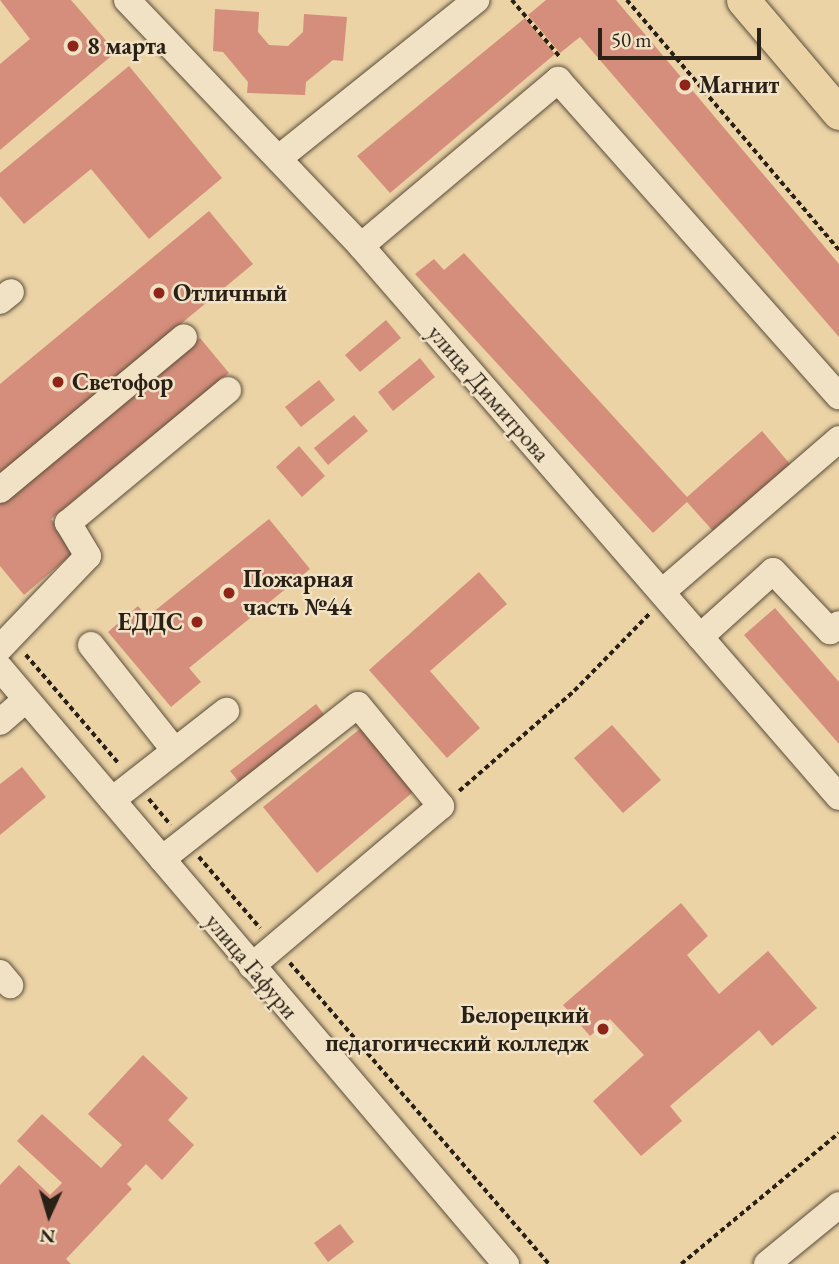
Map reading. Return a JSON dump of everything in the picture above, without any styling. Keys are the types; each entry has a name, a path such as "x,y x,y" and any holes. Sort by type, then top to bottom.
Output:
{"main road":[{"path":"743,0 839,113"}],"street":[{"name":"улица Димитрова","path":"127,0 361,246 839,797"},
{"path":"279,158 476,0"},
{"path":"361,246 558,80 839,396"},
{"path":"0,490 184,337"},
{"path":"0,648 89,556 68,523 228,390"},
{"path":"662,592 839,439"},
{"path":"700,637 773,571 830,631 839,624"},
{"path":"91,645 175,751"},
{"name":"улица Гафури","path":"0,668 24,701 112,800 506,1264"},
{"path":"0,722 24,701"},
{"path":"162,859 358,705 441,806 252,967"},
{"path":"112,800 226,711"},
{"path":"767,1264 839,1205"}],"path":[{"path":"512,0 560,58 558,80"},
{"path":"627,0 839,250"},
{"path":"441,806 574,691 654,610 662,592"},
{"path":"681,1264 839,1133"}],"building":[{"path":"0,0 71,0 116,52 0,150 0,64 30,39"},
{"path":"546,0 616,0 839,264 839,337 580,37 560,53 528,15"},
{"path":"215,9 259,12 258,32 269,45 288,46 303,32 304,14 347,17 343,61 333,60 306,82 305,95 247,93 248,82 223,52 213,51"},
{"path":"525,18 555,54 390,193 357,156"},
{"path":"129,66 222,178 149,239 91,169 24,224 0,196 0,173"},
{"path":"209,211 253,264 0,474 0,384"},
{"path":"464,253 687,497 762,431 790,464 713,531 687,502 653,533 415,274 434,259 444,270"},
{"path":"386,320 401,338 360,372 345,355"},
{"path":"200,338 229,373 51,519 77,550 24,595 0,566 0,502"},
{"path":"420,358 435,377 393,411 378,392"},
{"path":"319,380 335,400 301,427 285,407"},
{"path":"354,415 368,431 328,465 314,448"},
{"path":"299,446 325,476 302,497 276,467"},
{"name":"Пожарная часть №44","path":"269,519 310,569 189,668 201,682 171,707 108,632 138,606 147,617"},
{"path":"479,572 507,604 430,671 480,728 447,758 369,670"},
{"path":"775,608 839,682 839,744 744,635"},
{"path":"316,704 330,722 244,788 230,771"},
{"path":"612,725 661,780 623,813 574,758"},
{"path":"361,728 413,792 317,873 263,807"},
{"path":"22,767 46,797 0,835 0,784"},
{"path":"681,903 708,936 687,955 719,994 768,951 817,1008 772,1046 759,1030 670,1106 682,1121 641,1156 593,1101 644,1055 610,1019 590,1036 563,1005"},
{"path":"143,1055 188,1098 168,1120 194,1145 162,1180 146,1164 127,1184 132,1189 66,1259 71,1264 0,1264 0,1185 19,1165 50,1195 62,1183 17,1141 42,1114 101,1168 122,1145 88,1114"},
{"path":"340,1224 354,1242 328,1262 314,1243"}],"place":[{"name":"8 марта","path":"73,46"},
{"name":"Магнит","path":"685,85"},
{"name":"Отличный","path":"159,293"},
{"name":"Светофор","path":"58,382"},
{"name":"Пожарная часть №44","path":"229,593"},
{"name":"ЕДДС","path":"197,622"},
{"name":"Белорецкий педагогический колледж","path":"603,1029"}]}
